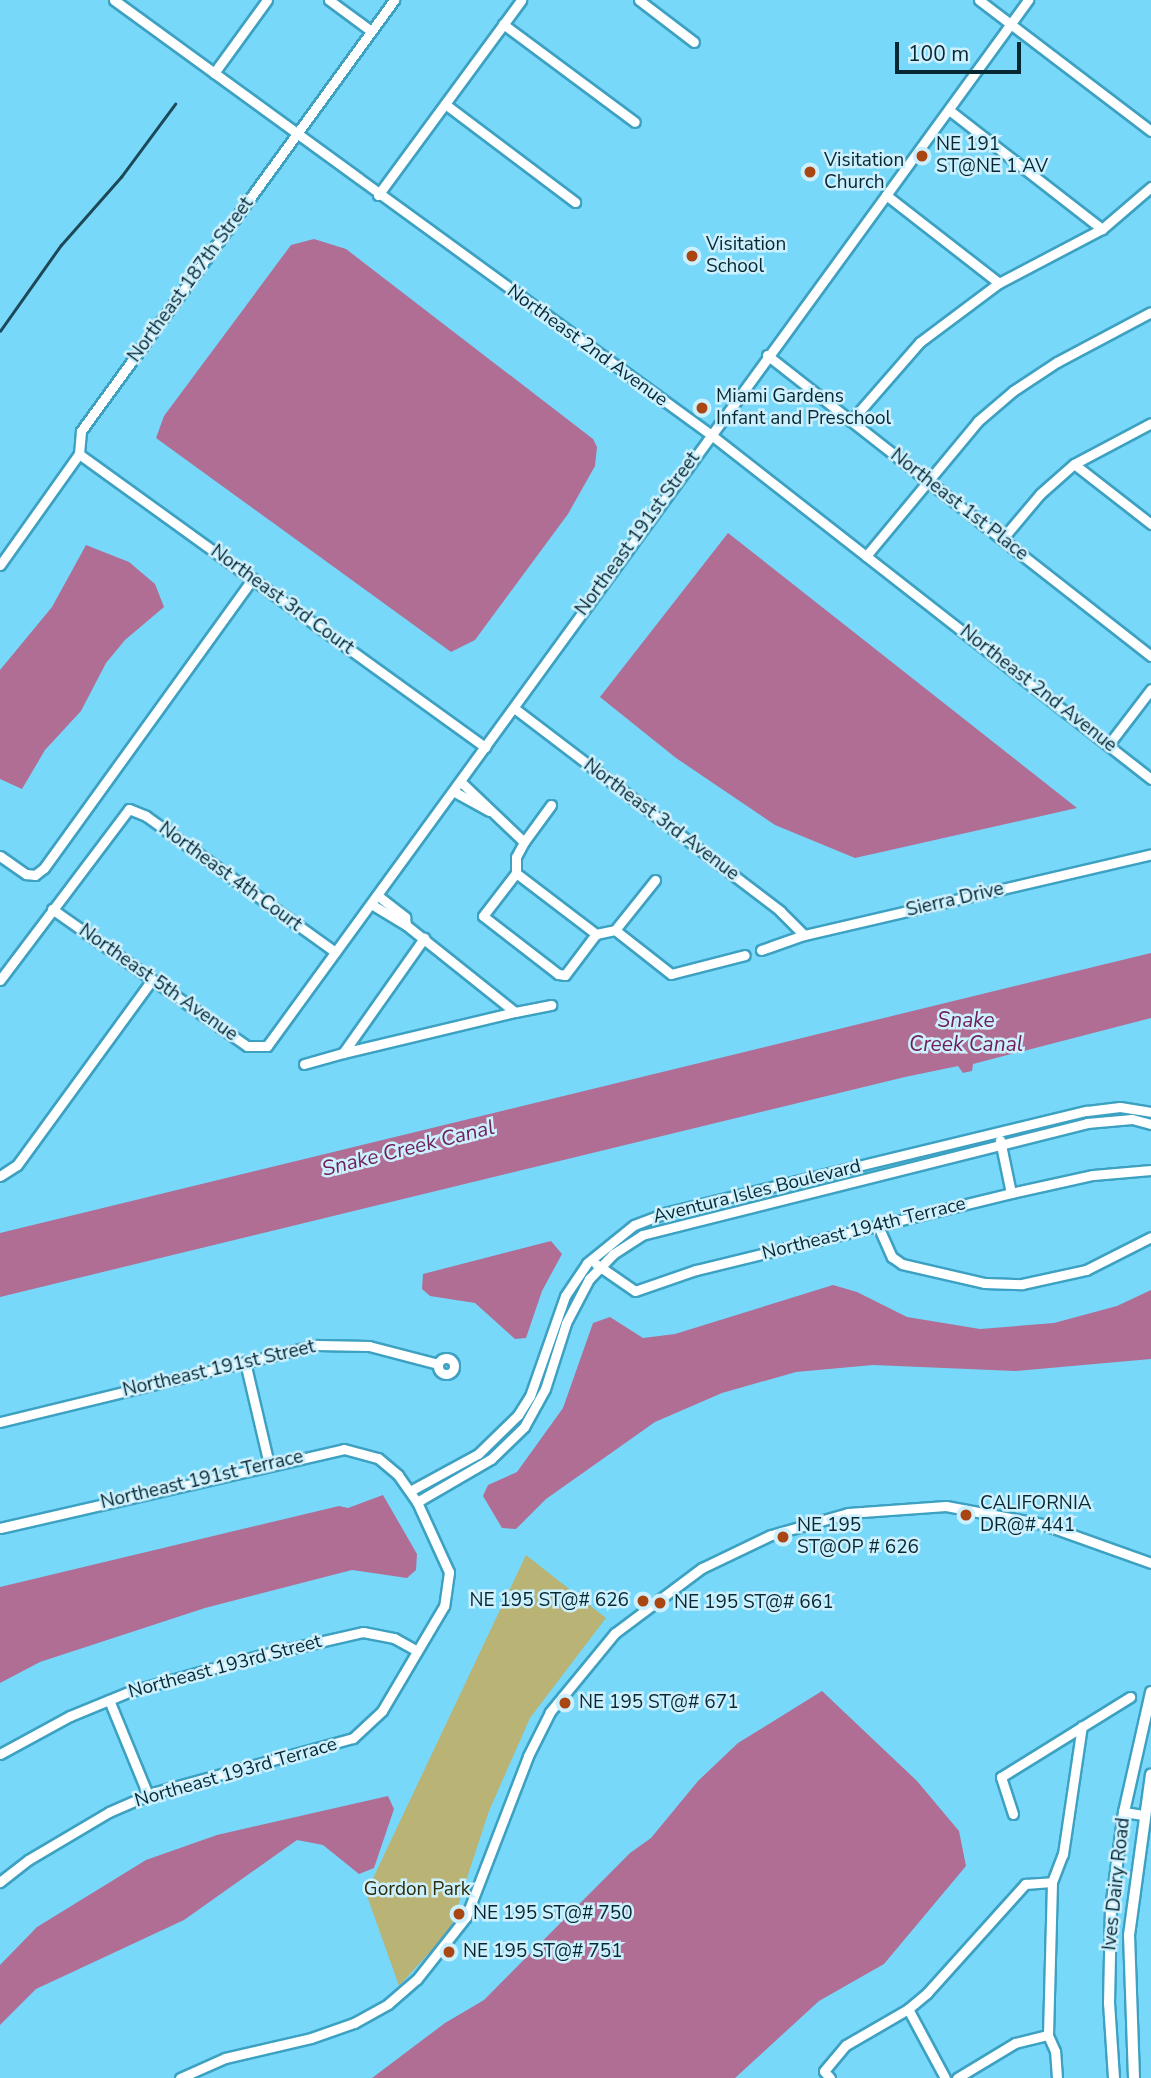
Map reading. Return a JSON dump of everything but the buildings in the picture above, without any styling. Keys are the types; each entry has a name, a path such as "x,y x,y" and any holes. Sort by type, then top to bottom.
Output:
{"main road":[{"name":"Ives Dairy Road","path":"1114,2078 1109,2003 1111,1909 1124,1812 1151,1692"},
{"name":"Ives Dairy Road","path":"1134,2078 1129,1935 1143,1815 1151,1775"}],"street":[{"name":"Northeast 2nd Avenue","path":"114,0 710,435 1151,779"},
{"path":"214,73 267,0"},
{"path":"329,0 371,31"},
{"name":"Northeast 187th Street","path":"0,565 79,454 81,431 394,0"},
{"path":"378,195 521,0"},
{"path":"639,0 694,41"},
{"path":"979,0 1151,131"},
{"name":"Northeast 191st Street","path":"267,1045 1028,0"},
{"path":"503,24 635,121"},
{"path":"444,104 575,202"},
{"path":"949,110 1102,229"},
{"path":"851,421 920,342 999,283 1102,229 1151,187"},
{"path":"887,195 999,283"},
{"path":"866,556 927,479 978,421 1013,391 1057,362 1151,312"},
{"name":"Northeast 1st Place","path":"767,355 1151,656"},
{"path":"1003,538 1040,494 1074,464 1151,423"},
{"name":"Northeast 3rd Court","path":"79,454 485,747"},
{"path":"1074,464 1151,524"},
{"path":"0,856 26,874 34,875 44,868 253,578"},
{"path":"1109,744 1151,690"},
{"name":"Northeast 3rd Avenue","path":"514,708 780,911 804,935"},
{"path":"461,782 524,842"},
{"path":"453,791 489,811"},
{"path":"551,806 516,857 516,873 483,916 558,974 565,975 596,934 615,930 655,880"},
{"name":"Northeast 4th Court","path":"52,909 129,808 146,816 335,952"},
{"name":"Sierra Drive","path":"761,950 804,935 1151,854"},
{"path":"516,873 596,934"},
{"path":"377,895 405,917 406,925"},
{"path":"371,904 406,925 515,1012"},
{"path":"0,980 52,909"},
{"name":"Northeast 5th Avenue","path":"52,909 247,1046 267,1045"},
{"path":"615,930 671,974 745,955"},
{"path":"343,1053 424,939"},
{"path":"1,1176 17,1165 152,980"},
{"path":"304,1064 551,1005"},
{"name":"Aventura Isles Boulevard","path":"410,1491 478,1454 518,1415 530,1396 565,1296 590,1259 634,1225 668,1212 1104,1108 1151,1112"},
{"name":"Aventura Isles Boulevard","path":"417,1502 491,1459 524,1427 545,1389 574,1303 600,1268 642,1235 688,1220 1108,1119 1151,1124"},
{"path":"998,1133 1011,1193"},
{"name":"Northeast 194th Terrace","path":"590,1259 635,1291 696,1270 1011,1193 1093,1175 1151,1170"},
{"path":"878,1226 892,1257 902,1264 984,1283 1022,1284 1086,1269 1151,1237"},
{"name":"Northeast 191st Street","path":"0,1422 245,1362 336,1344 389,1350 438,1364"},
{"path":"245,1362 268,1464"},
{"name":"Northeast 191st Terrace","path":"0,1528 268,1464 344,1449 378,1458 398,1475 417,1502 449,1572 444,1606 382,1711 365,1730"},
{"path":"180,2078 225,2058 311,2038 354,2023 388,2004 417,1979 466,1917 528,1756 550,1712 615,1633 702,1568 771,1535 848,1513 946,1506 1042,1524 1151,1563"},
{"name":"Northeast 193rd Street","path":"0,1754 109,1700 166,1679 363,1632 394,1638 418,1651"},
{"path":"1013,1814 1000,1777 1130,1697"},
{"path":"109,1700 148,1796"},
{"path":"1057,2078 1055,2051 1048,2035 1052,1882 1063,1854 1082,1726"},
{"name":"Northeast 193rd Terrace","path":"0,1881 28,1860 148,1796 353,1738 365,1730"},
{"path":"1124,1812 1143,1815"},
{"path":"827,2074 846,2045 908,2009 1025,1884 1052,1882"},
{"path":"908,2009 945,2078"},
{"path":"957,2078 1015,2043 1048,2035"}],"green space":[{"name":"Gordon Park","path":"526,1555 606,1618 530,1718 489,1811 450,1930 399,1986 366,1893"}],"water":[{"path":"314,239 346,249 593,439 597,447 595,466 568,514 475,640 451,652 156,438 164,416 291,245"},
{"path":"728,533 1077,808 855,858 775,825 676,758 600,697"},
{"path":"86,545 129,562 155,584 164,607 125,640 106,663 81,711 45,750 22,789 0,779 0,670 52,607"},
{"name":"Snake Creek Canal","path":"1151,953 1151,1018 973,1064 972,1071 963,1073 958,1066 905,1077 0,1297 0,1233"},
{"path":"551,1241 562,1254 542,1291 526,1338 515,1339 475,1303 430,1296 422,1289 423,1274"},
{"path":"833,1285 857,1292 907,1317 980,1329 1054,1323 1117,1306 1151,1290 1151,1359 1015,1371 873,1365 796,1372 722,1393 655,1422 546,1499 516,1529 502,1528 483,1496 488,1485 517,1472 563,1408 593,1323 610,1317 643,1338 675,1334"},
{"path":"383,1495 417,1554 416,1570 407,1578 352,1570 205,1608 40,1662 0,1683 0,1587 339,1506 348,1508"},
{"path":"822,1691 917,1781 959,1831 966,1866 884,1964 819,2001 735,2078 372,2078 445,2023 484,2000 630,1853 651,1838 698,1781 738,1743"},
{"path":"388,1796 394,1809 374,1868 359,1874 323,1845 297,1840 184,1920 36,1989 0,2025 0,1965 37,1927 146,1860 217,1835"}],"railway":[{"path":"0,331 61,245 121,177 175,104"}],"place":[{"name":"NE 191 ST@NE 1 AV","path":"922,156"},
{"name":"Visitation Church","path":"810,172"},
{"name":"Visitation School","path":"692,256"},
{"name":"Miami Gardens Infant and Preschool","path":"702,408"},
{"name":"CALIFORNIA DR@# 441","path":"966,1515"},
{"name":"NE 195 ST@OP # 626","path":"783,1537"},
{"name":"NE 195 ST@# 626","path":"643,1601"},
{"name":"NE 195 ST@# 661","path":"660,1603"},
{"name":"NE 195 ST@# 671","path":"565,1703"},
{"name":"NE 195 ST@# 750","path":"459,1914"},
{"name":"NE 195 ST@# 751","path":"449,1952"}]}
